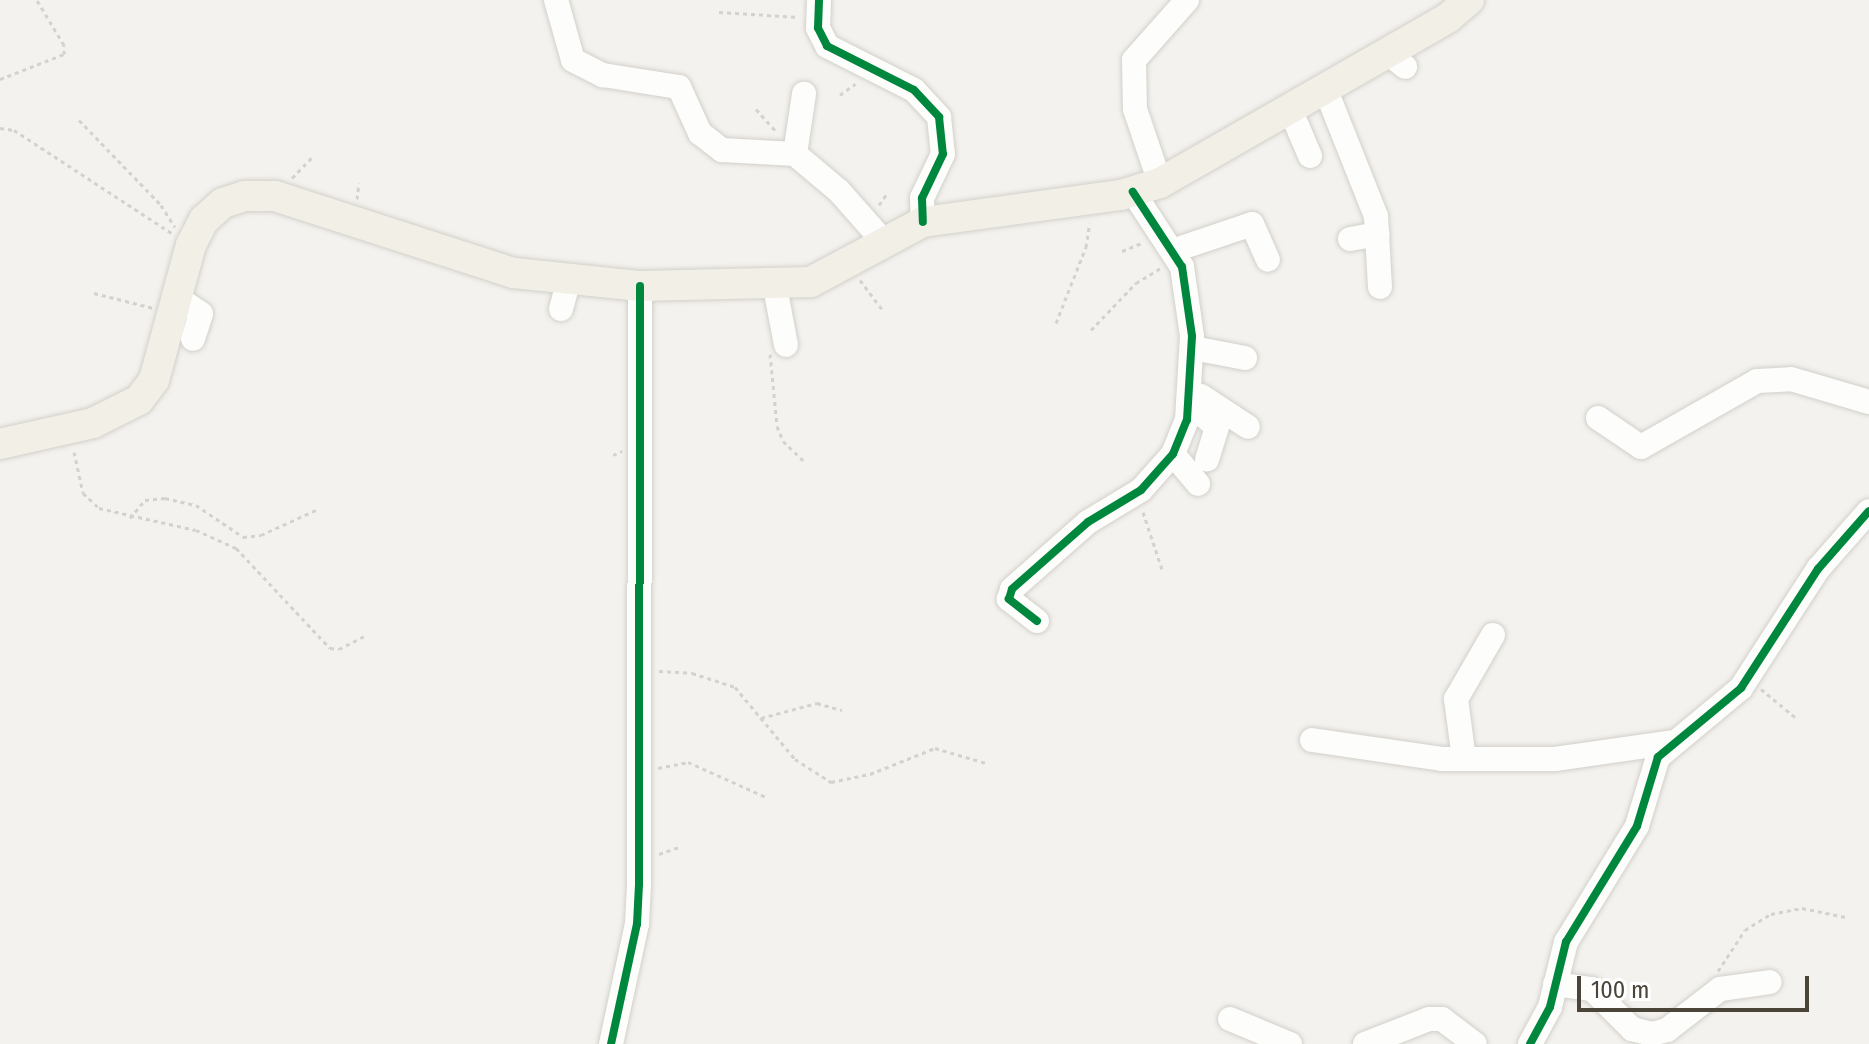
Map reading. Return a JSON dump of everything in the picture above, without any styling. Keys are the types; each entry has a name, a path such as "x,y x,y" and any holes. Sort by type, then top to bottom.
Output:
{"main road":[{"path":"0,444 119,414 139,400 154,380 174,305 183,240 223,203 267,195 485,267 569,279 640,286 824,279 923,222 1089,200 1147,188 1325,88 1396,60 1469,0"}],"street":[{"path":"556,0 573,60 581,68 679,87 700,133 722,150 791,154 839,191 884,242"},
{"path":"1037,621 1009,599 1012,589 1088,522 1137,493 1173,454 1182,438 1193,348 1177,255 1147,188 1135,109 1134,60 1187,0"},
{"path":"818,9 827,46 914,90 939,117 943,154 922,198 923,222"},
{"path":"1325,88 1353,153 1378,234 1380,287"},
{"path":"791,154 804,94"},
{"path":"1290,109 1310,156"},
{"path":"1177,255 1252,224 1268,260"},
{"path":"1350,239 1378,234"},
{"path":"561,309 569,279"},
{"path":"774,282 778,345"},
{"path":"611,1044 637,924 640,286"},
{"path":"174,305 201,314 193,339"},
{"path":"1193,348 1245,358"},
{"path":"1598,418 1641,447 1757,381 1791,379 1869,402"},
{"path":"1189,395 1248,427"},
{"path":"1189,395 1217,427 1207,460"},
{"path":"1173,454 1198,484"},
{"path":"1530,1044 1545,1020 1566,942 1637,826 1650,769 1675,742 1749,678 1818,569 1869,511"},
{"path":"1464,759 1456,699 1493,635"},
{"path":"1312,740 1464,759 1555,759 1675,742"},
{"path":"1555,984 1592,989 1642,1034 1663,1032 1728,986 1770,982"},
{"path":"1230,1019 1290,1044"},
{"path":"1365,1044 1429,1019 1442,1019 1475,1044"}],"path":[{"path":"0,79 64,54 37,0"},
{"path":"719,12 818,9"},
{"path":"756,109 775,129 791,154"},
{"path":"79,120 161,205 183,240"},
{"path":"0,128 14,130 183,240"},
{"path":"1056,323 1086,247 1089,200"},
{"path":"1091,330 1136,283 1177,255"},
{"path":"848,264 883,310"},
{"path":"94,293 174,305"},
{"path":"778,345 777,426 783,441 803,460"},
{"path":"70,428 83,493 99,508 130,518 196,530 236,548 330,648 339,649 367,635"},
{"path":"1137,493 1162,569"},
{"path":"130,518 145,500 165,498 196,505 243,537 261,535 318,509"},
{"path":"639,670 717,678 735,687 795,759 831,782 870,774 942,747 986,763"},
{"path":"1749,678 1796,718"},
{"path":"761,718 817,703 842,710"},
{"path":"639,774 688,762 768,798"},
{"path":"639,861 682,846"},
{"path":"1709,997 1729,947 1757,921 1802,908 1845,917"}],"cycle path":[{"path":"819,0 818,28 827,46 914,90 939,117 943,154 922,198 923,222"},
{"path":"1037,621 1009,599 1012,589 1088,522 1141,490 1173,454 1187,420 1192,336 1182,267 1133,192"},
{"path":"611,1044 637,924 639,884 640,286"},
{"path":"1530,1044 1550,1007 1566,942 1637,826 1658,757 1741,688 1818,569 1869,511"}]}
